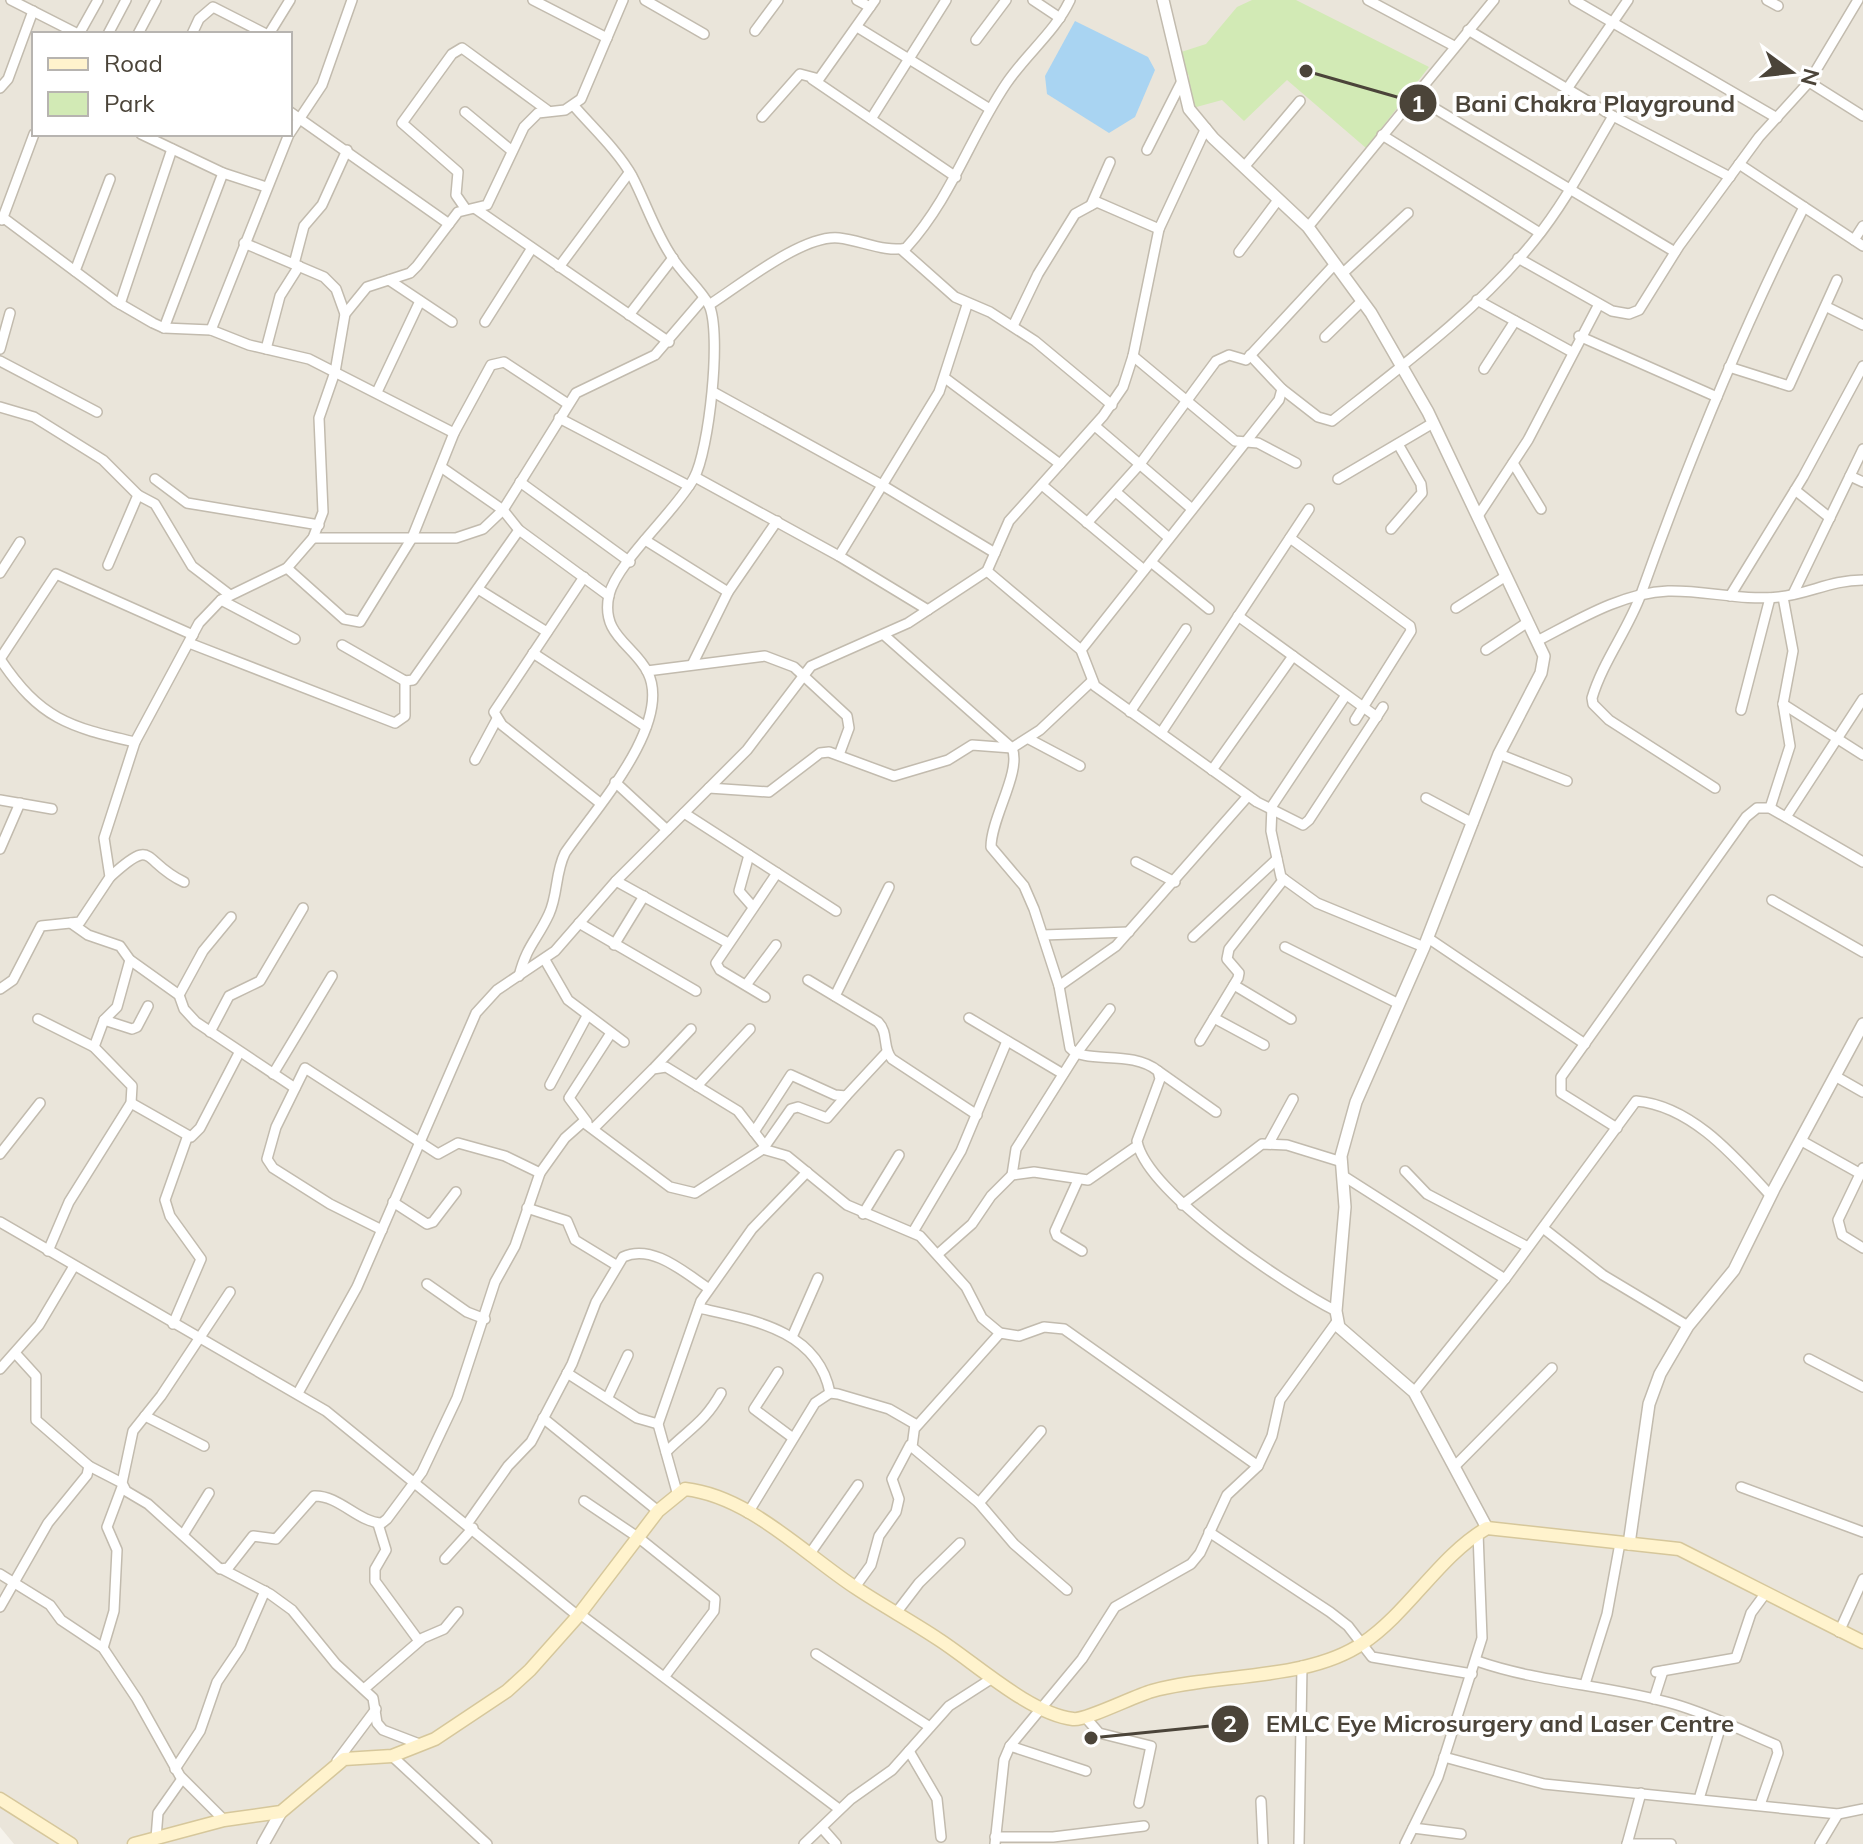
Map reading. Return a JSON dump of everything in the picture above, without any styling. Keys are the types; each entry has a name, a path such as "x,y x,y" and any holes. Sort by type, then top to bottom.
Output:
{"main road":[{"path":"134,1844 224,1820 281,1812 335,1764 356,1756 392,1756 422,1745 520,1681 579,1615 658,1511 677,1492 696,1490 748,1513 991,1679 1042,1707 1072,1719 1086,1718 1119,1701 1189,1681 1333,1659 1364,1643 1483,1531 1679,1549 1863,1642"},
{"path":"0,1799 66,1843"}],"street":[{"path":"11,0 74,32"},
{"path":"79,32 98,0"},
{"path":"109,32 126,0"},
{"path":"139,32 156,0"},
{"path":"269,32 290,0"},
{"path":"292,130 322,85 352,0"},
{"path":"533,0 553,4 607,38"},
{"path":"110,877 104,838 135,742 208,609 287,568 313,538 319,525 323,512 319,418 335,372 345,314 367,287 417,266 449,224 469,208 481,209 492,199 524,127 538,113 574,106 581,99 623,0"},
{"path":"645,0 704,34"},
{"path":"755,31 778,0"},
{"path":"812,79 819,79 873,4 857,0"},
{"path":"871,119 946,0"},
{"path":"976,40 1006,0"},
{"path":"1033,0 1060,18"},
{"path":"902,250 938,209 990,109 1012,76 1060,18 1070,0"},
{"path":"1163,0 1189,109 1244,167 1308,227 1362,301 1433,423 1544,656 1541,673 1499,754 1426,943 1356,1102 1342,1162 1345,1207 1337,1316 1339,1327 1414,1392 1455,1466 1483,1531 1483,1617 1477,1661 1444,1757 1405,1844"},
{"path":"1368,0 1454,46"},
{"path":"1308,227 1494,0"},
{"path":"1574,0 1777,118"},
{"path":"1567,89 1628,0"},
{"path":"1767,0 1778,6"},
{"path":"1518,258 1599,304 1629,314 1639,310 1675,252 1739,164 1809,82 1858,0"},
{"path":"193,32 199,19 213,7 264,32"},
{"path":"0,88 8,79 33,11"},
{"path":"857,27 990,109"},
{"path":"1468,30 1613,116 1730,177"},
{"path":"547,110 462,48 452,54 402,123 458,172 456,195 469,208 669,342"},
{"path":"762,117 800,74 812,79 956,177"},
{"path":"1147,150 1182,81"},
{"path":"1809,82 1863,116"},
{"path":"1414,96 1675,252"},
{"path":"1244,167 1300,101"},
{"path":"519,976 528,945 550,911 558,866 642,740 651,692 647,671 616,634 610,621 609,596 645,540 692,481 715,393 706,302 673,258 629,173 574,106"},
{"path":"465,112 512,151"},
{"path":"292,113 449,224"},
{"path":"1250,355 1282,389 1318,417 1332,421 1477,300 1518,258 1570,190 1613,116"},
{"path":"298,1393 332,1338 476,1013 497,990 545,960 616,881 757,738 802,676 821,659 884,635 987,571 1009,521 1112,405 1123,387 1133,356 1159,229 1206,128"},
{"path":"1382,135 1540,233"},
{"path":"33,136 2,220 120,304 164,328 211,330 266,349 309,359 454,433"},
{"path":"145,136 223,173 266,187"},
{"path":"211,330 289,136"},
{"path":"120,304 172,149"},
{"path":"266,349 280,296 296,265 304,226 322,205 347,150"},
{"path":"1091,205 1110,162"},
{"path":"1739,164 1863,246"},
{"path":"164,328 223,173"},
{"path":"559,267 629,173"},
{"path":"75,271 110,179"},
{"path":"1239,252 1278,200"},
{"path":"1013,326 1038,274 1075,214 1091,205 1104,204 1159,229"},
{"path":"1715,788 1609,720 1593,704 1595,688 1640,596 1658,539 1729,367 1804,207"},
{"path":"1087,523 1140,464 1223,356 1240,360 1250,355 1339,269 1408,213"},
{"path":"1854,240 1863,226"},
{"path":"313,538 470,535 495,521 568,404 589,384 655,355 706,302 788,254 837,237 902,250 967,305 990,312 1046,349 1112,405"},
{"path":"244,243 331,282 345,314"},
{"path":"485,322 532,248"},
{"path":"629,315 673,258"},
{"path":"389,280 452,322"},
{"path":"1729,367 1789,386 1837,280"},
{"path":"1477,300 1572,352"},
{"path":"377,392 420,301"},
{"path":"1325,337 1362,301"},
{"path":"1478,516 1513,463 1599,304"},
{"path":"839,556 945,378 967,305"},
{"path":"1827,307 1863,325"},
{"path":"0,349 10,313"},
{"path":"1484,369 1515,321"},
{"path":"1579,336 1717,397"},
{"path":"1133,356 1227,435 1244,443 1258,443 1296,463"},
{"path":"0,361 97,412"},
{"path":"287,568 344,619 360,622 412,538 454,433 491,365 497,361 512,366 568,404"},
{"path":"1730,596 1795,490 1863,366"},
{"path":"945,378 1060,464"},
{"path":"1081,650 1279,400 1282,389"},
{"path":"715,393 882,485 995,553"},
{"path":"0,407 34,417 83,445 138,495 160,509 192,566 226,598 295,639"},
{"path":"559,418 777,521 928,610"},
{"path":"1338,479 1433,423"},
{"path":"1095,426 1192,509"},
{"path":"1391,529 1422,493 1421,484 1398,444"},
{"path":"1770,808 1790,746 1783,704 1793,651 1788,595 1863,449"},
{"path":"1513,463 1541,509"},
{"path":"441,467 503,510 519,530 609,596"},
{"path":"1850,476 1863,482"},
{"path":"155,479 187,503 319,525"},
{"path":"520,482 630,562"},
{"path":"1042,485 1087,523 1209,609"},
{"path":"1795,490 1830,518"},
{"path":"1116,492 1169,538"},
{"path":"108,565 138,495"},
{"path":"1161,733 1309,509"},
{"path":"693,663 728,592 777,521"},
{"path":"342,645 405,681 413,680 519,530"},
{"path":"1290,538 1410,626 1411,631 1355,720"},
{"path":"645,540 728,592"},
{"path":"0,573 20,542"},
{"path":"987,571 1081,650 1092,681 1130,712 1248,796 1293,823 1303,825 1309,820 1383,707"},
{"path":"135,742 60,721 43,710 0,659 56,574 191,639 395,723 405,716 405,681"},
{"path":"1456,608 1506,576"},
{"path":"475,760 497,719 497,705 584,577"},
{"path":"1537,641 1617,600 1668,591 1770,598 1839,580 1863,580"},
{"path":"478,589 547,632"},
{"path":"1741,710 1770,598"},
{"path":"1238,616 1377,717"},
{"path":"1486,650 1528,622"},
{"path":"1130,712 1186,629"},
{"path":"884,635 1012,748 1014,766 993,825 991,847 1024,886 1059,986 1066,1039 1076,1054"},
{"path":"533,653 646,727"},
{"path":"647,671 765,656 786,663 847,716 849,728 839,755"},
{"path":"1212,770 1293,656"},
{"path":"709,788 769,792 820,753 839,755 894,776 948,760 972,745 1012,748 1029,739 1092,681"},
{"path":"1346,695 1270,811 1277,859 1284,879 1317,903 1426,943 1585,1044"},
{"path":"1786,817 1863,699"},
{"path":"1783,704 1863,755"},
{"path":"497,719 600,803"},
{"path":"1029,739 1080,766"},
{"path":"1499,754 1567,781"},
{"path":"615,782 667,830"},
{"path":"1059,986 1097,962 1129,932 1248,796"},
{"path":"1426,798 1473,823"},
{"path":"0,800 52,809"},
{"path":"0,849 20,803"},
{"path":"1617,1128 1561,1093 1561,1077 1746,817 1757,808 1770,808 1863,862"},
{"path":"684,813 836,911"},
{"path":"0,989 13,980 41,926 71,923 85,916 110,877 133,856 142,853 152,857 165,874 184,882"},
{"path":"749,855 739,891 753,907"},
{"path":"1193,937 1277,859"},
{"path":"1136,862 1175,882"},
{"path":"765,997 717,967 717,959 777,873"},
{"path":"1200,1041 1239,973 1227,959 1229,949 1284,879"},
{"path":"616,881 728,943"},
{"path":"835,996 889,887"},
{"path":"614,945 644,896"},
{"path":"1772,900 1863,952"},
{"path":"210,1032 229,996 260,981 303,908"},
{"path":"179,995 203,951 231,917"},
{"path":"71,923 88,935 120,946 130,960 179,995 184,1009 210,1032 295,1088"},
{"path":"579,923 696,991"},
{"path":"1043,935 1129,932"},
{"path":"746,985 776,945"},
{"path":"1285,947 1399,1004"},
{"path":"94,1047 104,1020 117,1007 130,960"},
{"path":"545,960 568,1000 624,1042"},
{"path":"273,1074 332,976"},
{"path":"808,980 883,1027 886,1053 977,1115"},
{"path":"1234,985 1291,1019"},
{"path":"104,1020 132,1029 137,1027 148,1006"},
{"path":"938,1254 972,1224 991,1196 1012,1175 1016,1149 1076,1054 1110,1009"},
{"path":"550,1085 587,1016"},
{"path":"969,1018 1063,1074"},
{"path":"1214,1018 1264,1045"},
{"path":"38,1019 94,1047 132,1086 131,1103 69,1202 48,1251"},
{"path":"1585,1684 1625,1543 1649,1404 1660,1374 1688,1326 1734,1270 1770,1195 1863,1024"},
{"path":"378,1524 387,1519 415,1484 457,1398 499,1273 515,1246 540,1173 565,1138 580,1124 591,1125 653,1069 691,1029"},
{"path":"697,1086 750,1029"},
{"path":"611,1033 569,1098 591,1125 670,1187 695,1193 764,1148 791,1109 798,1107 827,1118 886,1053"},
{"path":"913,1232 961,1151 1007,1041"},
{"path":"173,1324 200,1265 197,1249 170,1216 165,1200 168,1183 187,1138 200,1128 239,1053"},
{"path":"1076,1054 1136,1058 1216,1112"},
{"path":"653,1069 666,1067 738,1111 764,1148 787,1156 863,1214 913,1232 938,1254 972,1295 982,1318 1000,1333 1019,1336 1044,1327 1064,1329 1258,1466"},
{"path":"382,1230 330,1204 273,1168 267,1159 272,1138 305,1068 418,1144 438,1154 458,1143 505,1156 540,1173"},
{"path":"1012,1175 1034,1172 1088,1180 1137,1146 1160,1079 1158,1071"},
{"path":"754,1132 791,1075 835,1095 846,1096"},
{"path":"1835,1076 1863,1092"},
{"path":"1269,1143 1293,1099"},
{"path":"1414,1392 1505,1279 1636,1101 1689,1121 1728,1150 1770,1195"},
{"path":"0,1154 40,1103"},
{"path":"131,1103 187,1138"},
{"path":"1800,1140 1861,1170 1838,1227 1842,1235 1863,1248"},
{"path":"1182,1205 1262,1144 1269,1143 1342,1162"},
{"path":"1137,1146 1182,1205 1337,1316"},
{"path":"863,1214 899,1155"},
{"path":"1405,1171 1427,1194 1528,1247"},
{"path":"677,1492 658,1424 699,1308 708,1288 752,1229 807,1172"},
{"path":"1342,1175 1505,1279"},
{"path":"1078,1180 1055,1231 1057,1236 1082,1251"},
{"path":"393,1202 418,1222 427,1224 456,1192"},
{"path":"527,1208 567,1221 575,1240 616,1265"},
{"path":"0,1222 200,1340 298,1393 342,1422 579,1615 665,1676 839,1809"},
{"path":"1543,1228 1603,1275 1688,1326"},
{"path":"445,1559 508,1466 531,1442 567,1373 596,1302 623,1257 642,1252 675,1266 708,1288"},
{"path":"0,1369 39,1325 74,1266"},
{"path":"792,1337 818,1278"},
{"path":"427,1284 467,1312 485,1319"},
{"path":"103,1648 114,1611 117,1550 107,1527 122,1485 130,1436 200,1340 230,1292"},
{"path":"699,1308 757,1321 792,1337 821,1363 830,1393"},
{"path":"1144,1826 995,1841 1004,1760 1010,1746 1082,1659 1115,1607 1191,1564 1227,1495 1258,1466 1272,1436 1280,1400 1337,1316"},
{"path":"855,1587 871,1565 879,1536 896,1512 899,1499 892,1479 916,1427 1000,1333"},
{"path":"16,1354 36,1376 36,1420 89,1466 148,1504 224,1570 265,1591 292,1610 336,1664 364,1689 376,1709 377,1723 383,1730 422,1745"},
{"path":"608,1397 628,1355"},
{"path":"1809,1359 1863,1387"},
{"path":"1455,1466 1552,1368"},
{"path":"778,1372 754,1409 793,1438"},
{"path":"567,1373 637,1418 658,1424"},
{"path":"666,1452 688,1431 704,1422 721,1393"},
{"path":"748,1513 815,1403 830,1393 889,1409 916,1427"},
{"path":"145,1416 204,1446"},
{"path":"543,1418 658,1511"},
{"path":"979,1503 1041,1431"},
{"path":"910,1445 979,1503 1014,1544 1067,1590"},
{"path":"0,1607 48,1523 87,1475 89,1466"},
{"path":"809,1555 858,1485"},
{"path":"1741,1487 1863,1532"},
{"path":"183,1535 209,1493"},
{"path":"224,1570 253,1536 276,1539 314,1496 325,1497 378,1524 386,1550 375,1569 375,1581 419,1641"},
{"path":"584,1501 639,1538 717,1602 665,1676"},
{"path":"1209,1532 1330,1612 1364,1643 1372,1657 1472,1674"},
{"path":"896,1613 919,1583 960,1543"},
{"path":"0,1574 50,1605 61,1620 103,1648 137,1699 182,1779 224,1820"},
{"path":"1839,1632 1863,1579"},
{"path":"175,1769 200,1731 217,1682 240,1648 265,1591"},
{"path":"1654,1699 1659,1671 1736,1658 1751,1613 1765,1594"},
{"path":"364,1689 419,1641 444,1629 458,1612"},
{"path":"816,1654 930,1727"},
{"path":"1477,1661 1522,1674 1654,1699 1722,1722 1776,1745 1778,1753 1760,1805"},
{"path":"1299,1844 1302,1666"},
{"path":"804,1844 839,1809 892,1770 949,1706 991,1679"},
{"path":"335,1764 376,1709"},
{"path":"1086,1718 1099,1733 1151,1746 1139,1803"},
{"path":"1699,1799 1722,1722"},
{"path":"1010,1746 1086,1771"},
{"path":"909,1751 937,1799 941,1837"},
{"path":"392,1756 487,1844"},
{"path":"1444,1757 1544,1784 1838,1814 1863,1809"},
{"path":"156,1838 158,1813 182,1779"},
{"path":"1641,1793 1627,1844 1671,1844"},
{"path":"1261,1801 1263,1844"},
{"path":"263,1844 281,1812"},
{"path":"1820,1844 1838,1814"},
{"path":"822,1828 836,1844"},
{"path":"1413,1828 1461,1834"}],"shaded area":[{"path":"0,0 1863,0 1863,1844 14,1844 0,1827"}],"green space":[{"path":"1252,0 1296,0 1429,67 1366,148 1287,80 1244,121 1222,100 1189,109 1189,76 1175,54 1206,44 1237,7"}],"water":[{"path":"1075,21 1148,57 1155,70 1135,117 1109,133 1047,94 1045,76"}],"place":[{"name":"Bani Chakra Playground","path":"1306,71"},
{"name":"EMLC Eye Microsurgery and Laser Centre","path":"1091,1738"}]}
